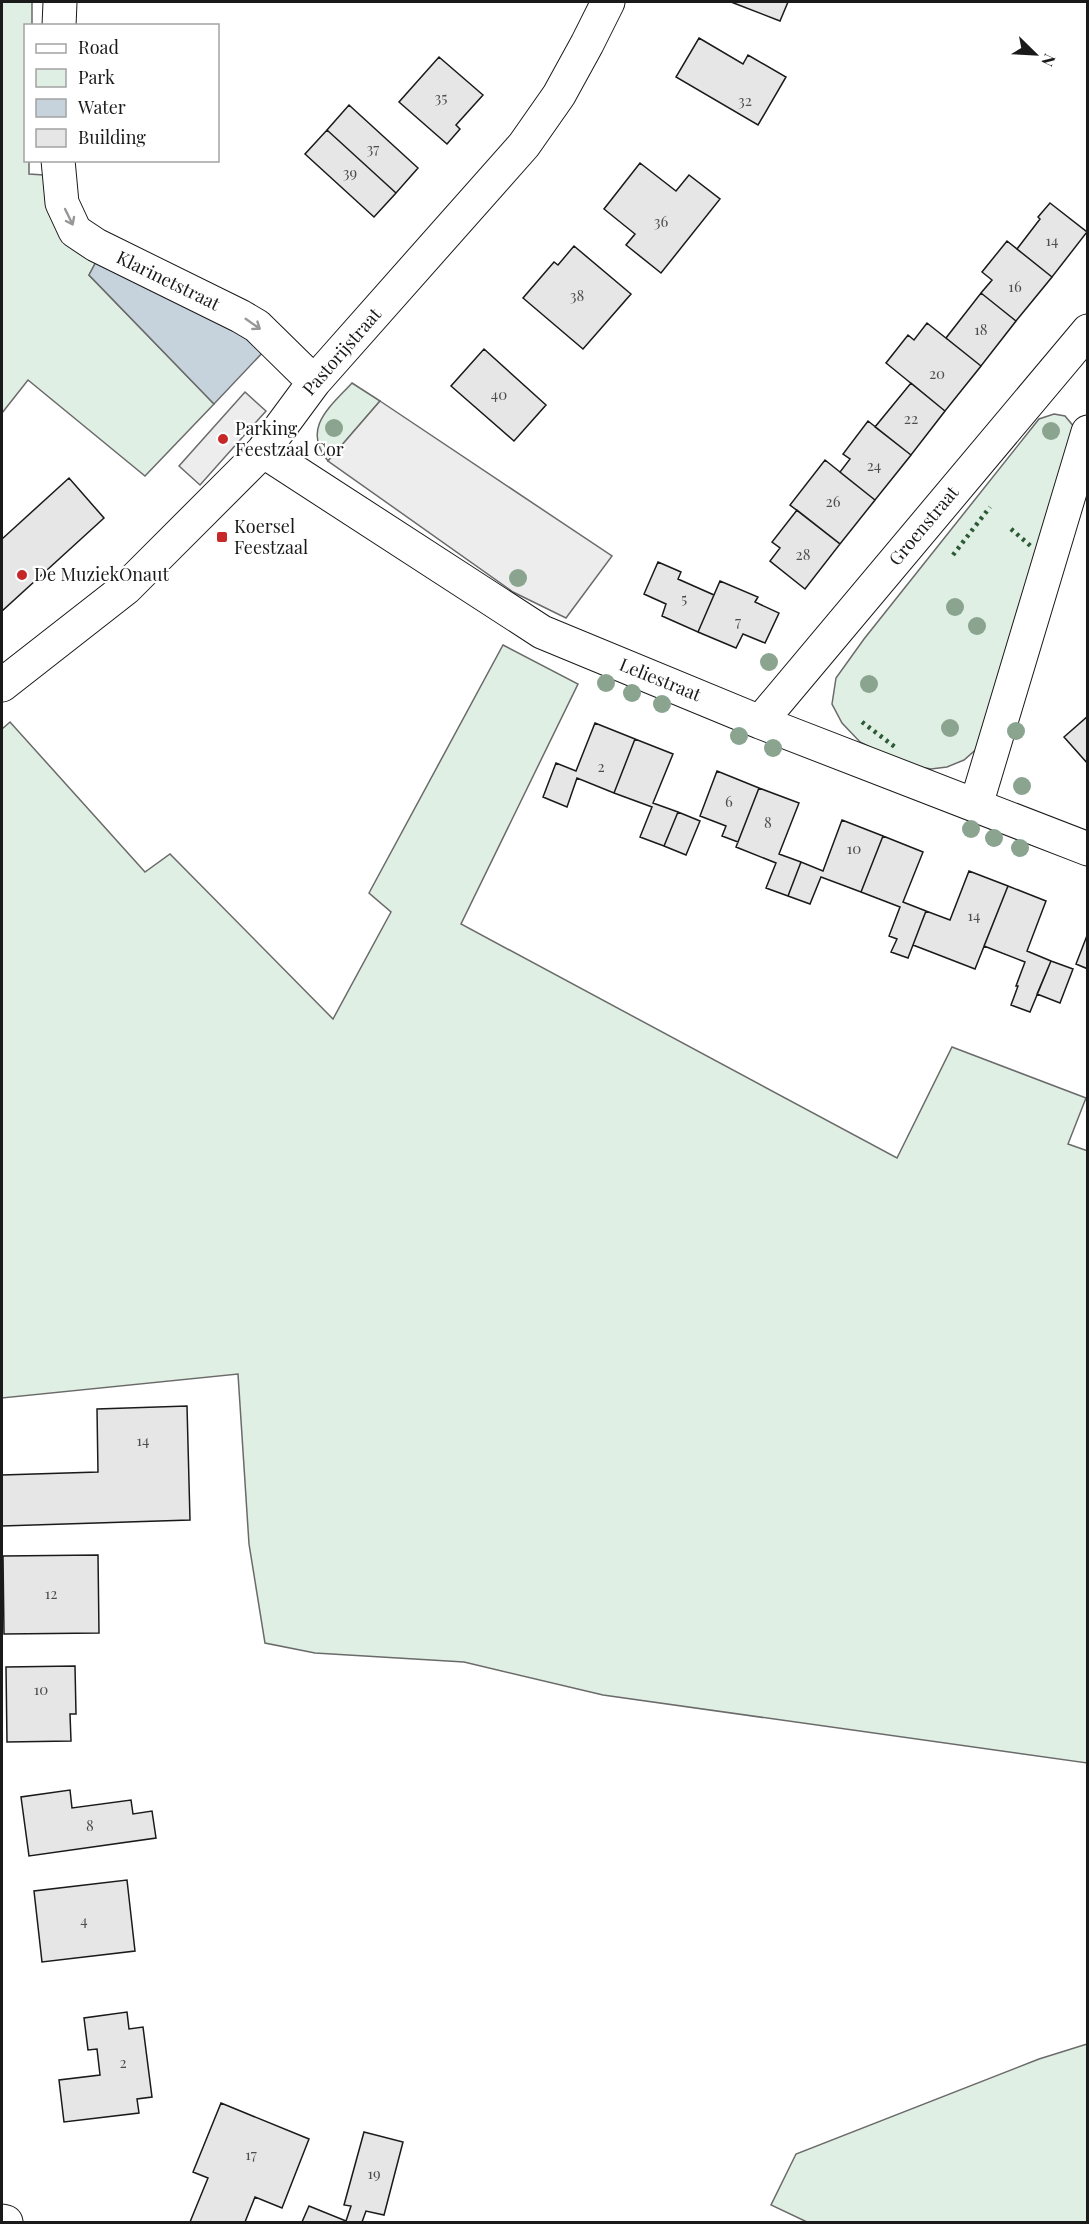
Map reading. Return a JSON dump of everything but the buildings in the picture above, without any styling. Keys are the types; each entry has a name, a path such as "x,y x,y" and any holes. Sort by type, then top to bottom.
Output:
{"street":[{"path":"59,24 60,2"},
{"name":"Pastorijstraat","path":"2,685 126,588 263,451 314,382 524,145 559,94 608,2"},
{"name":"Klarinetstraat","path":"58,162 62,203 75,231 96,245 256,326 314,382"},
{"name":"Groenstraat","path":"760,722 1088,331"},
{"path":"976,805 1088,432"},
{"name":"Leliestraat","path":"263,451 542,632 760,722 1088,849"},
{"path":"2,2221 6,2223"}],"green space":[{"path":"2,2 32,2 32,24 24,24 24,162 29,162 29,174 44,175 97,260 89,275 214,404 145,476 28,380 2,413"},
{"path":"352,383 380,401 328,461 320,449 317,438 318,428 328,410"},
{"path":"1054,414 1065,416 1075,428 981,745 964,760 947,767 931,769 904,764 860,742 842,723 832,704 836,678 864,639 1039,419"},
{"path":"503,645 578,684 461,924 897,1158 952,1047 1086,1098 1068,1144 1088,1151 1087,1763 603,1695 464,1662 315,1653 265,1643 249,1544 238,1374 2,1398 2,729 10,722 145,872 170,854 333,1019 391,912 369,893"},
{"path":"1087,2044 1087,2222 807,2222 771,2205 796,2154 1039,2059"}],"shaded area":[{"name":"Parking Feestzaal Cor","path":"245,392 266,411 200,485 179,466"},
{"path":"380,401 612,556 566,618 513,592 328,461"}],"water":[{"path":"97,260 239,329 265,350 214,404 89,275"}],"hedge":[{"path":"953,555 990,507"},
{"path":"1011,529 1033,548"},
{"path":"862,722 895,747"}],"place":[{"name":"Parking Feestzaal Cor","path":"223,439"},
{"name":"Koersel Feestzaal","path":"222,537"},
{"name":"De MuziekOnaut","path":"22,575"}]}
